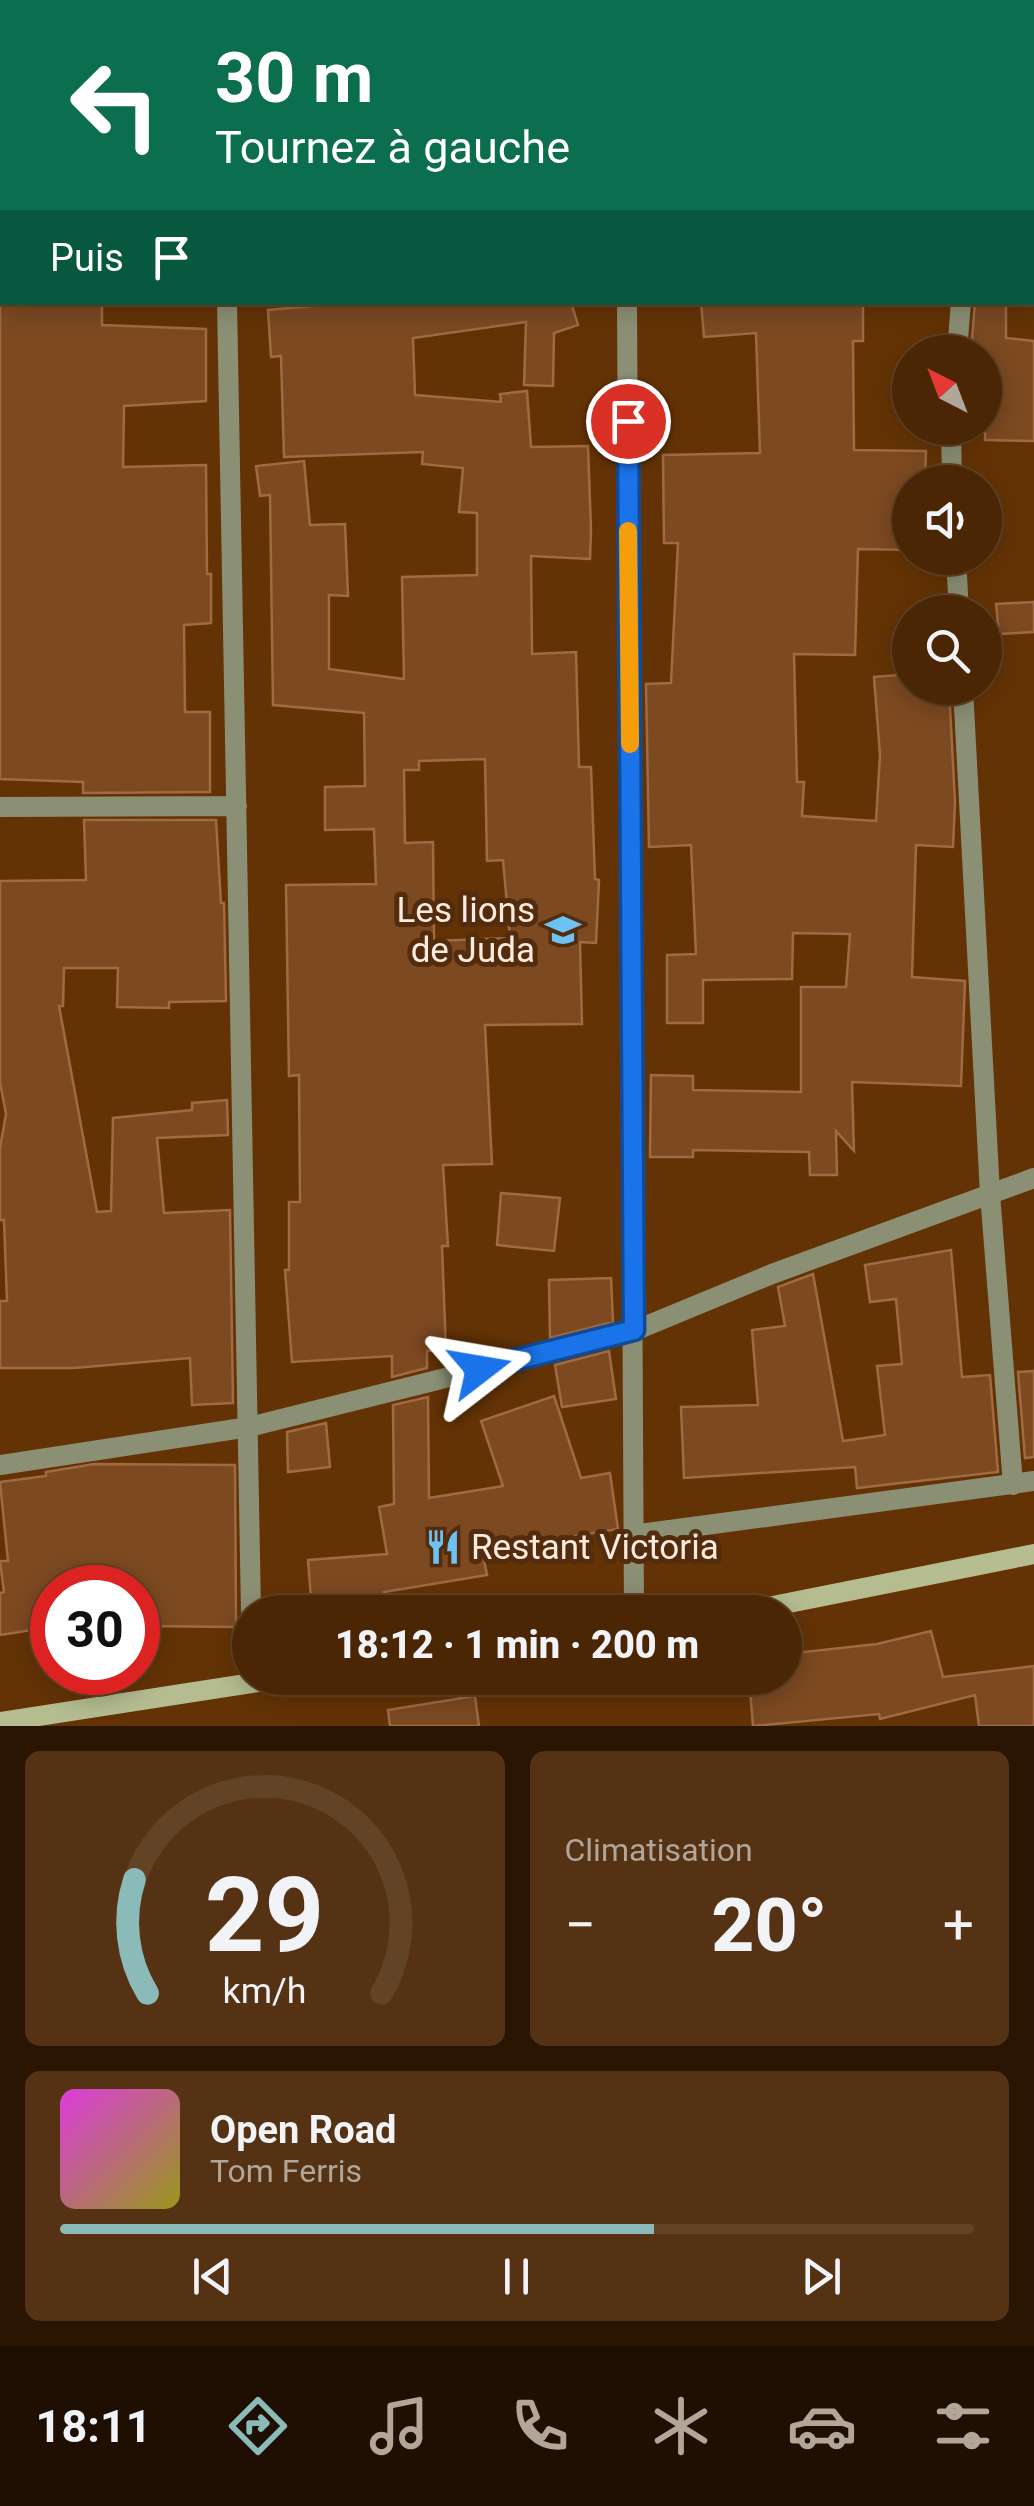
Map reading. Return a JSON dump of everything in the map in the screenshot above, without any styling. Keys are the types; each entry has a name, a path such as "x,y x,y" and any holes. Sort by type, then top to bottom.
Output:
{"main road":[{"path":"802,1600 1034,1554"},
{"path":"0,1722 232,1683"}],"street":[{"path":"227,305 251,1595"},
{"path":"627,305 634,1595"},
{"path":"958,335 961,305"},
{"path":"632,1535 1023,1483 990,1194 964,705"},
{"path":"0,807 236,806"},
{"path":"0,1465 249,1427 634,1330 772,1274 1034,1178"}],"building":[{"path":"0,305 102,305 102,325 206,329 206,401 124,406 123,467 206,465 211,623 184,625 185,712 210,712 210,792 83,793 83,782 0,779"},
{"path":"323,305 572,305 578,325 554,333 553,386 524,385 526,322 413,338 415,395 501,402 500,394 527,391 531,447 588,446 590,559 531,556 532,654 576,652 579,767 591,767 595,879 599,880 596,943 580,942 582,1024 485,1025 492,1164 443,1165 448,1246 442,1246 446,1350 427,1351 427,1368 392,1377 392,1356 292,1362 285,1270 289,1270 289,1202 300,1202 299,1075 289,1076 286,885 376,884 374,829 325,830 325,787 365,786 364,713 273,705 270,495 260,496 256,466 304,461 310,525 345,524 348,596 329,595 329,669 404,679 402,577 477,575 477,513 459,512 463,468 422,464 423,452 284,457 281,356 271,357 268,310","holes":["485,759 487,861 503,860 510,938 434,941 433,842 405,843 404,770 419,770 419,761"]},
{"path":"701,305 863,305 863,341 853,341 854,450 926,451 926,465 892,465 892,550 858,549 855,655 794,654 797,782 804,782 802,816 876,821 880,755 874,677 892,676 892,705 950,705 953,847 916,845 912,977 965,981 961,1086 852,1082 854,1151 836,1131 837,1175 810,1175 809,1152 693,1150 693,1157 650,1157 651,1075 693,1076 693,1090 801,1092 801,987 846,987 850,934 793,933 792,979 703,980 703,1023 667,1023 667,955 696,954 691,845 649,847 646,684 671,683 678,543 664,543 663,455 760,453 756,333 704,337"},
{"path":"975,305 1006,305 1006,338 1034,341 1034,441 1002,440 1002,335 972,335"},
{"path":"1034,602 1034,632 1002,634 1002,604"},
{"path":"84,820 216,820 224,903 226,1001 169,1002 169,1008 117,1007 118,968 64,968 63,1006 59,1006 97,1212 111,1211 113,1118 192,1110 192,1103 227,1100 228,1135 157,1138 164,1213 230,1210 233,1403 192,1405 190,1358 74,1368 0,1368 0,1301 7,1301 4,1220 0,1220 0,1148 6,1114 0,1082 0,881 86,880"},
{"path":"501,1193 560,1198 554,1251 497,1245"},
{"path":"951,1250 962,1377 990,1375 998,1472 857,1488 855,1467 684,1478 681,1407 758,1405 752,1330 785,1326 778,1287 813,1274 843,1441 885,1435 877,1366 902,1364 896,1299 870,1302 865,1265"},
{"path":"611,1278 613,1322 550,1338 549,1280"},
{"path":"609,1351 616,1399 562,1407 555,1365"},
{"path":"1034,1371 1034,1457 1025,1458 1018,1372"},
{"path":"554,1396 581,1478 610,1473 618,1529 532,1543 532,1547 484,1560 487,1575 384,1592 384,1595 311,1595 308,1560 387,1554 379,1507 394,1504 393,1405 428,1397 429,1498 503,1486 481,1421"},
{"path":"326,1423 330,1467 288,1472 287,1432"},
{"path":"94,1464 235,1465 236,1595 232,1595 232,1627 160,1626 160,1565 30,1565 30,1630 0,1635 0,1593 4,1592 0,1561 8,1561 0,1482 46,1476 46,1472"},
{"path":"931,1631 943,1677 1034,1666 1034,1726 979,1726 975,1695 880,1719 879,1714 753,1726 750,1695 802,1695 802,1652 877,1644"},
{"path":"475,1696 479,1726 390,1726 388,1710"}],"slow traffic":[{"path":"628,531 630,744"}],"place":[{"name":"Les lions de Juda","path":"563,930"},
{"name":"Restant Victoria","path":"443,1547"}],"route":[{"path":"480,1369 634,1330 628,421"}]}
